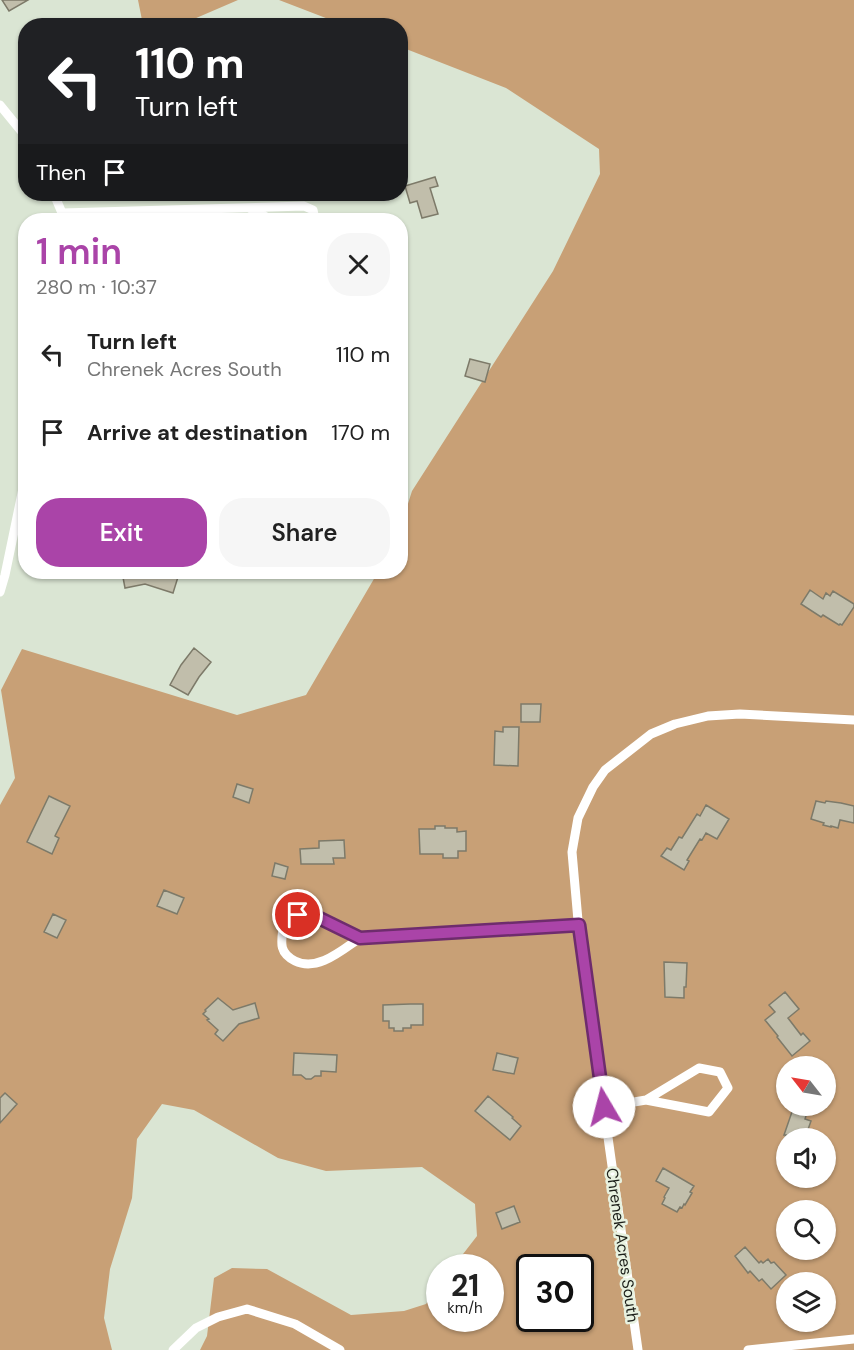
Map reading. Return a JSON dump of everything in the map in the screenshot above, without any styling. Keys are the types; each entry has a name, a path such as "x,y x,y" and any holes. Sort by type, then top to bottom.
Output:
{"street":[{"path":"0,105 18,126"},
{"path":"136,213 304,206 312,210 313,213"},
{"path":"247,207 259,213"},
{"path":"0,592 18,512"},
{"name":"Chrenek Acres South","path":"638,1350 579,925 572,852 578,818 593,787 605,770 651,734 675,724 708,716 740,714 854,720"},
{"path":"360,938 332,957 314,964 300,964 288,957 281,946 283,928 298,915 313,915 360,938 579,925"},
{"path":"604,1107 646,1100 709,1112 728,1088 720,1072 699,1068 646,1100"},
{"path":"173,1350 196,1328 218,1317 247,1309 295,1324 340,1350"},
{"path":"748,1350 854,1339"}],"shaded area":[{"path":"138,0 238,0 196,18 142,18"},
{"path":"279,0 854,0 854,1350 200,1350 207,1336 214,1278 232,1268 267,1269 351,1315 404,1311 426,1304 426,1332 504,1332 504,1254 463,1254 477,1236 475,1204 422,1167 326,1171 278,1158 194,1110 162,1104 137,1139 132,1198 110,1269 104,1318 112,1350 0,1350 0,805 15,778 1,690 22,649 237,715 306,695 374,579 408,579 408,504 412,491 553,271 600,174 599,149 506,88 408,50 408,18 326,18"}],"building":[{"path":"2,0 28,0 9,11"},
{"path":"435,177 438,186 430,188 438,214 422,218 417,201 410,203 408,185"},
{"path":"470,359 490,364 485,382 465,376"},
{"path":"123,579 177,579 173,593 145,584 125,588"},
{"path":"810,590 823,599 826,593 830,596 833,591 854,604 842,625 823,615 821,617 801,604"},
{"path":"194,648 211,662 188,695 170,685"},
{"path":"521,704 541,704 540,722 521,722"},
{"path":"503,727 519,727 518,766 494,765 495,731 503,732"},
{"path":"237,784 253,789 249,803 233,797"},
{"path":"49,796 70,806 55,836 59,838 52,854 27,842"},
{"path":"816,801 854,806 854,823 840,820 838,828 823,825 824,823 811,819"},
{"path":"706,805 729,819 717,839 706,833 702,840 700,839 687,860 689,861 684,870 661,856 667,848 671,850 679,837 682,838 697,814 700,816"},
{"path":"435,826 457,828 457,832 466,831 466,851 458,851 458,858 443,858 443,854 420,854 419,829 435,829"},
{"path":"344,840 345,858 333,858 334,864 301,864 300,849 319,848 319,841"},
{"path":"275,863 288,867 285,879 272,876"},
{"path":"164,890 184,898 177,914 157,906"},
{"path":"53,914 66,920 57,938 44,932"},
{"path":"664,962 687,963 684,998 665,997"},
{"path":"785,992 799,1009 788,1018 801,1035 803,1033 810,1041 792,1056 765,1020 775,1012 769,1005"},
{"path":"218,998 233,1010 255,1003 259,1018 239,1024 223,1041 215,1034 218,1030 203,1014"},
{"path":"423,1004 423,1025 411,1025 411,1028 403,1028 403,1031 394,1031 394,1028 389,1028 389,1021 383,1021 383,1005"},
{"path":"294,1053 337,1055 336,1072 321,1071 321,1076 311,1079 293,1075"},
{"path":"497,1053 518,1058 514,1074 493,1070"},
{"path":"5,1093 17,1104 0,1123 0,1098"},
{"path":"488,1096 521,1126 510,1140 475,1111"},
{"path":"791,1116 806,1116 805,1119 811,1121 809,1128 786,1128"},
{"path":"663,1168 694,1186 685,1205 677,1212 662,1204 669,1188 656,1181"},
{"path":"514,1206 520,1222 502,1229 496,1213"},
{"path":"745,1247 759,1263 768,1259 783,1272 776,1272 776,1284 771,1289 762,1279 759,1281 750,1271 748,1273 735,1256"}],"route":[{"path":"298,915 313,915 360,938 579,925 604,1107"}]}
